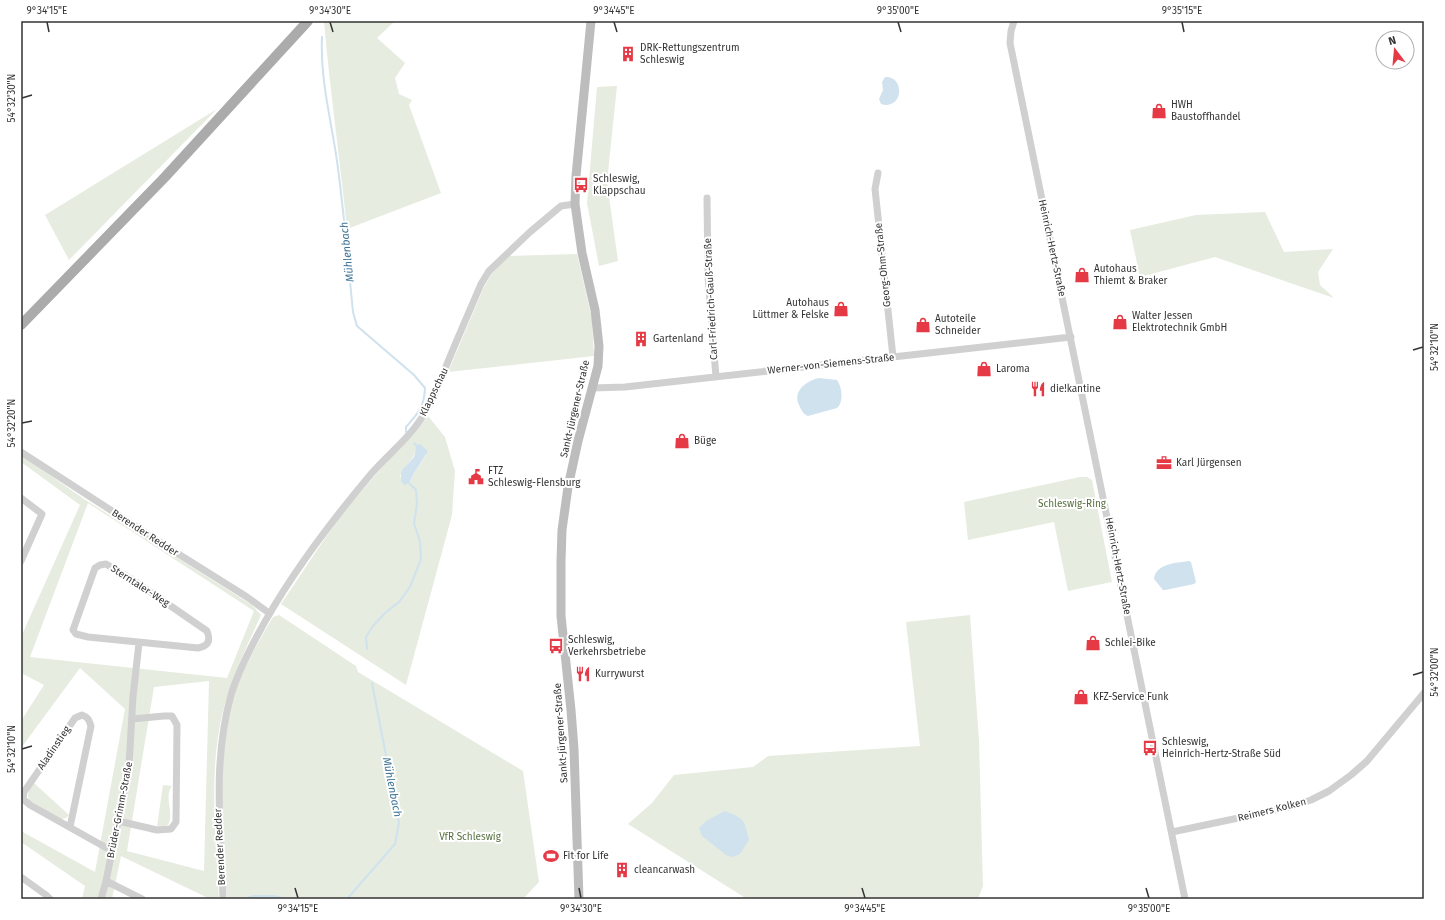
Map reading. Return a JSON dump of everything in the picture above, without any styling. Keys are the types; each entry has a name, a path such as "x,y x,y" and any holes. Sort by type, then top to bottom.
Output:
{"main road":[{"path":"21,325 165,177 308,21"}],"street":[{"name":"Sankt-Jürgener-Straße","path":"579,899 573,733 561,616 561,561 562,530 568,487 578,441 598,366 599,346 595,310 577,224 575,204 576,176 592,21"},
{"name":"Heinrich-Hertz-Straße","path":"1014,21 1010,43 1185,899"},
{"name":"Georg-Ohm-Straße","path":"878,174 875,188 893,357"},
{"name":"Carl-Friedrich-Gauß-Straße","path":"707,198 708,277 716,376"},
{"name":"Klappschau","path":"273,606 336,516 380,463 412,430 424,415 440,382 481,284 489,271 530,232 561,206 575,204"},
{"name":"Werner-von-Siemens-Straße","path":"592,388 625,387 1071,337"},
{"name":"Berender Redder","path":"21,452 247,597 269,613"},
{"path":"21,498 42,514 22,557"},
{"name":"Sterntaler-Weg","path":"106,564 133,580 207,631 209,635 208,643 205,647 198,648 139,643 88,637 76,634 73,630 95,568 100,565 106,564"},
{"name":"Berender Redder","path":"223,899 218,806 218,774 223,736 230,697 241,667 273,606"},
{"name":"Brüder-Grimm-Straße","path":"101,899 129,766 133,696 139,643"},
{"name":"Reimers Kolken","path":"1172,832 1290,807 1311,800 1329,791 1352,775 1367,761 1424,693"},
{"name":"Aladinstieg","path":"70,827 91,726 86,716 82,715 75,718 24,792 23,799 70,827 112,851"},
{"path":"118,821 157,830 170,829 176,822 176,721 172,716 132,719"},
{"path":"21,878 50,899"},
{"path":"106,881 142,899"}],"green space":[{"path":"324,21 395,21 377,38 405,63 395,78 399,94 412,100 409,105 441,193 347,229 329,73"},
{"path":"617,86 607,182 618,261 599,266 587,203 597,87"},
{"path":"217,109 69,260 45,215"},
{"path":"1265,212 1284,252 1333,249 1318,272 1320,285 1334,298 1215,257 1140,277 1130,230 1196,215"},
{"path":"577,254 592,319 594,356 448,372 484,287 493,271 508,256"},
{"path":"428,416 445,437 455,471 452,515 406,685 281,604 340,516 391,457 416,432","holes":["416,447 426,455 409,483 400,477 414,456"]},
{"path":"21,455 84,499 252,605 261,615 231,686 218,734 214,781 214,805 219,899 210,899 121,856 112,899 82,899 85,886 21,842 21,831 95,872 125,709 80,668 21,748 21,721 44,685 21,673 21,637 80,505 21,462","holes":["88,503 254,611 227,678 30,657","209,681 204,871 127,851 154,687"]},
{"name":"Schleswig-Ring","path":"1080,477 1087,477 1092,480 1112,582 1068,591 1054,522 968,540 964,502"},
{"name":"VfR Schleswig","path":"279,615 356,666 358,672 523,771 539,882 523,899 227,899 222,819 222,766 225,739 237,687 258,642 273,617"},
{"path":"970,615 979,741 983,886 978,899 747,899 628,824 652,803 674,775 753,767 768,756 920,746 906,622"},
{"path":"34,783 69,815 66,818 61,819 30,801 28,796"},
{"path":"163,785 172,786 169,795 170,820 168,825 161,827 157,826"}],"water":[{"path":"885,77 892,78 899,87 899,93 894,103 888,105 881,104 879,99 883,90 882,82"},
{"path":"819,378 837,380 841,390 841,402 837,408 808,416 803,412 797,397 801,388 814,379"},
{"path":"420,444 428,451 409,483 405,485 402,483 402,471 414,457 416,445"},
{"path":"1191,562 1196,582 1194,584 1163,590 1154,579 1159,570 1163,567 1173,563"},
{"path":"725,811 743,821 749,840 740,854 733,857 726,855 702,836 699,828 706,821"},
{"path":"253,895 274,895 289,899 241,899"}],"waterway":[{"name":"Mühlenbach","path":"322,37 324,84 337,161 353,312 357,326 414,375 425,388 422,405 417,414 406,427 406,432"},
{"name":"Mühlenbach","path":"367,649 366,637 373,626 385,613 399,602 410,587 421,559 420,542 414,523 417,504 416,490 409,483"},
{"name":"Mühlenbach","path":"347,899 395,844 399,823 372,683"}],"place":[{"name":"DRK-Rettungszentrum Schleswig","path":"628,54"},
{"name":"HWH Baustoffhandel","path":"1159,111"},
{"name":"Schleswig, Klappschau","path":"581,185"},
{"name":"Autohaus Thiemt & Braker","path":"1082,275"},
{"name":"Autohaus Lüttmer & Felske","path":"841,309"},
{"name":"Walter Jessen Elektrotechnik GmbH","path":"1120,322"},
{"name":"Autoteile Schneider","path":"923,325"},
{"name":"Gartenland","path":"641,339"},
{"name":"Laroma","path":"984,369"},
{"name":"die!kantine","path":"1038,389"},
{"name":"Büge","path":"682,441"},
{"name":"Karl Jürgensen","path":"1164,463"},
{"name":"FTZ Schleswig-Flensburg","path":"476,477"},
{"name":"Schlei-Bike","path":"1093,643"},
{"name":"Schleswig, Verkehrsbetriebe","path":"556,646"},
{"name":"Kurrywurst","path":"583,674"},
{"name":"KFZ-Service Funk","path":"1081,697"},
{"name":"Schleswig, Heinrich-Hertz-Straße Süd","path":"1150,748"},
{"name":"Fit for Life","path":"551,856"},
{"name":"cleancarwash","path":"622,870"}]}
